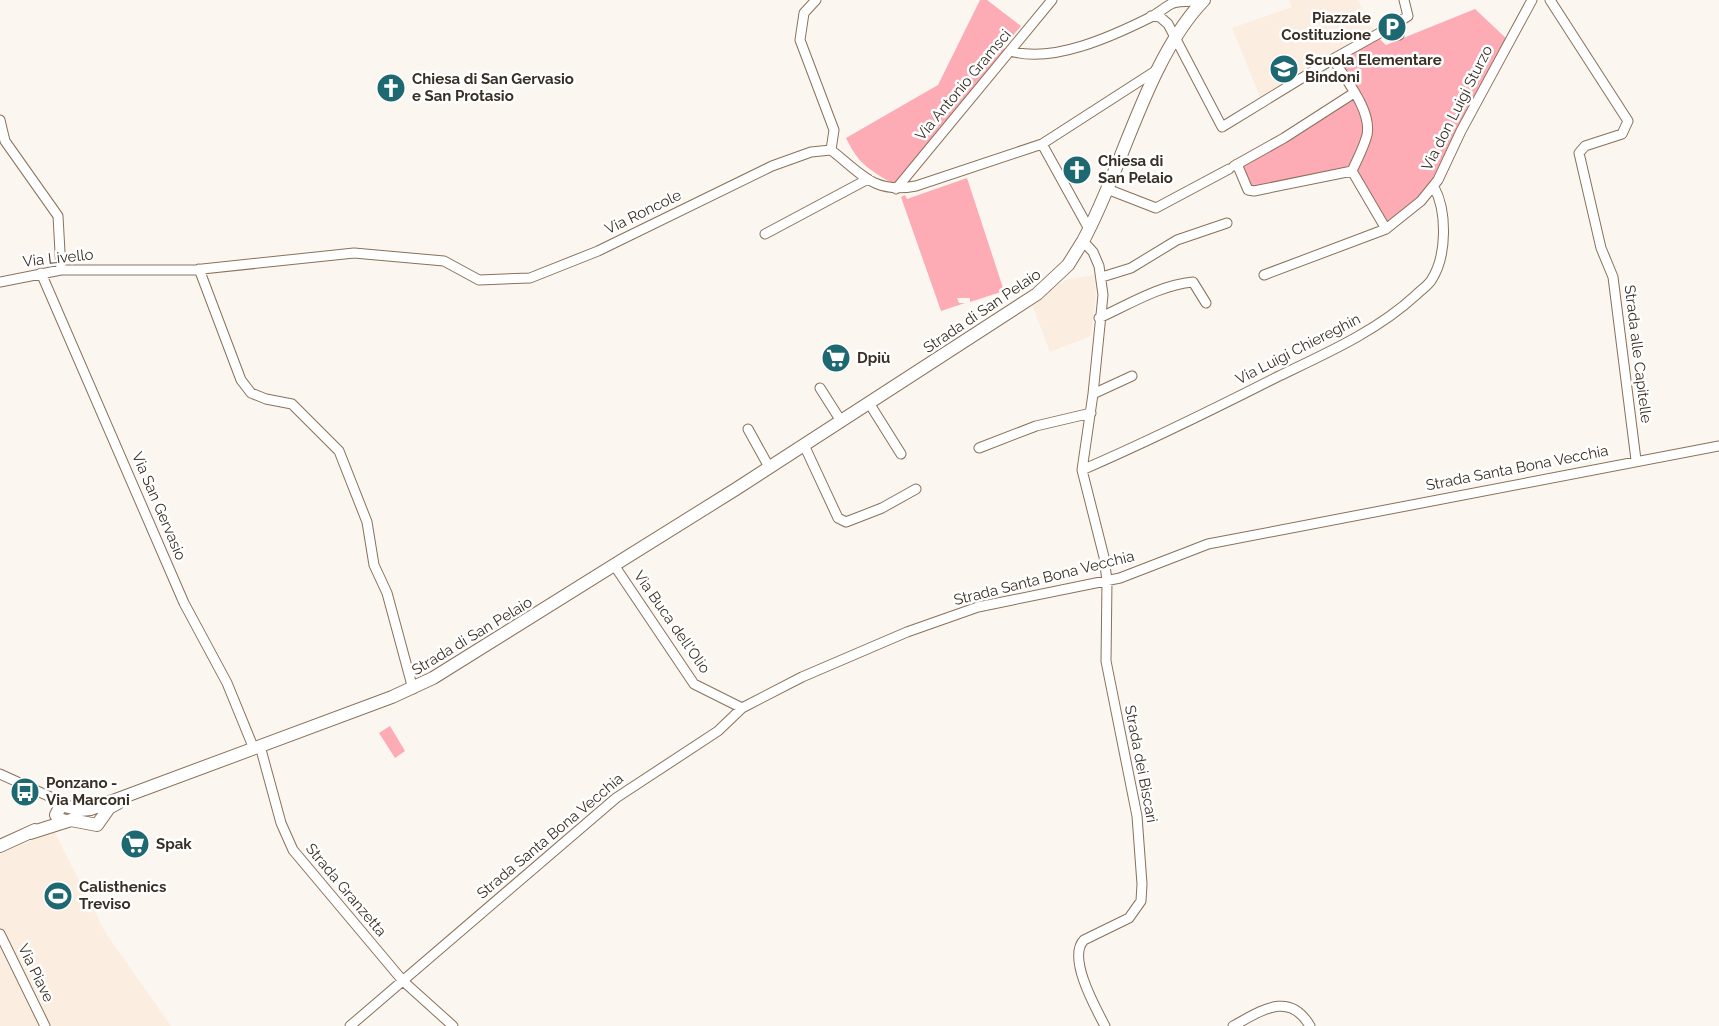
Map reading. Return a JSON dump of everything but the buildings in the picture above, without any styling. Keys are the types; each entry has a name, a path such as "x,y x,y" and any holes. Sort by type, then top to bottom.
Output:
{"main road":[{"name":"Strada di San Pelaio","path":"100,811 132,795 413,688 474,654 770,467 1037,294 1068,265 1083,241 1174,40 1203,1"},
{"path":"30,833 76,820 94,826 100,811 55,804"},
{"path":"55,804 61,824"},
{"path":"0,846 50,822 55,804"}],"street":[{"path":"816,0 804,13 800,40 834,130 831,150 875,184 896,189 916,186 1041,144 1161,67"},
{"name":"Via Antonio Gramsci","path":"896,189 1052,0"},
{"path":"1163,18 1222,127 1333,59 1397,30 1408,16 1404,0"},
{"name":"Via don Luigi Sturzo","path":"1264,275 1386,229 1421,201 1434,187 1532,0"},
{"name":"Strada alle Capitelle","path":"1550,0 1628,121 1622,134 1581,149 1579,153 1601,248 1613,277 1636,460"},
{"path":"1011,51 1026,56 1040,55 1090,43 1151,16 1169,2 1203,1"},
{"path":"1151,16 1173,22 1187,20"},
{"path":"1333,59 1354,93 1368,124 1367,136 1352,171"},
{"path":"1140,79 1153,84"},
{"path":"1107,189 1156,208 1284,138 1354,93"},
{"path":"0,120 5,141 58,216 61,270"},
{"path":"1041,144 1089,230"},
{"name":"Via Roncole","path":"121,268 199,269 354,253 444,261 479,280 530,278 598,251 772,166 811,152 831,150"},
{"path":"1234,167 1248,190 1254,191 1352,171"},
{"path":"1352,171 1386,229"},
{"path":"765,234 868,179"},
{"name":"Via Luigi Chiereghin","path":"1082,470 1159,436 1354,339 1401,309 1432,280 1441,258 1443,229 1440,197 1434,187"},
{"path":"1102,278 1131,268 1178,240 1227,223"},
{"path":"1082,470 1091,413 1103,295 1102,278 1093,252 1083,241"},
{"name":"Via Livello","path":"0,282 61,270 121,268"},
{"path":"199,269 241,380 251,393 266,399 292,404 339,451 368,522 374,565 387,593 413,688"},
{"name":"Via San Gervasio","path":"41,273 184,603 227,683 257,748"},
{"path":"1099,318 1185,283 1193,282 1206,303"},
{"path":"1093,394 1132,376"},
{"path":"820,388 841,421"},
{"path":"869,403 901,454"},
{"path":"979,448 1036,426 1091,413"},
{"path":"748,429 770,467"},
{"path":"804,445 838,518 846,522 882,508 916,489"},
{"path":"1717,446 1719,456"},
{"name":"Strada Santa Bona Vecchia","path":"351,1026 616,798 718,731 742,708 802,677 907,632 978,607 1107,581 1208,544 1717,446"},
{"name":"Strada dei Biscari","path":"1082,470 1104,557 1107,581 1106,661 1137,816 1142,884 1141,901 1130,918 1078,945 1077,952 1089,995 1104,1026"},
{"name":"Via Buca dell'Olio","path":"614,565 694,684 742,708"},
{"name":"Strada Granzetta","path":"257,748 293,850 403,981 453,1026"},
{"path":"0,774 55,804"},
{"name":"Via Piave","path":"0,934 45,1026"},
{"path":"1233,1026 1268,1007 1283,1006 1302,1013 1310,1026"}],"shaded area":[{"path":"980,0 987,0 1021,26 1011,38 1004,34 997,41 1005,49 893,184 865,166 846,138 938,85"},
{"name":"Scuola Elementare Bindoni","path":"1289,0 1358,0 1376,36 1262,102 1232,28 1292,7"},
{"path":"1475,9 1509,41 1438,180 1386,229 1352,171 1248,190 1237,164 1352,94 1333,59 1376,36 1386,45"},
{"path":"967,178 1004,291 970,302 970,298 957,298 959,303 965,303 941,311 901,197 905,195 907,199"},
{"path":"1094,275 1096,291 1091,336 1050,352 1032,304 1065,280"},
{"path":"390,726 405,751 395,758 379,733"},
{"path":"54,831 105,932 171,1026 0,1026 0,854"}],"place":[{"name":"Piazzale Costituzione","path":"1392,27"},
{"name":"Scuola Elementare Bindoni","path":"1284,69"},
{"name":"Chiesa di San Gervasio e San Protasio","path":"391,88"},
{"name":"Chiesa di San Pelaio","path":"1077,170"},
{"name":"Dpiù","path":"836,358"},
{"name":"Ponzano - Via Marconi","path":"25,792"},
{"name":"Spak","path":"135,844"},
{"name":"Calisthenics Treviso","path":"58,896"}]}
